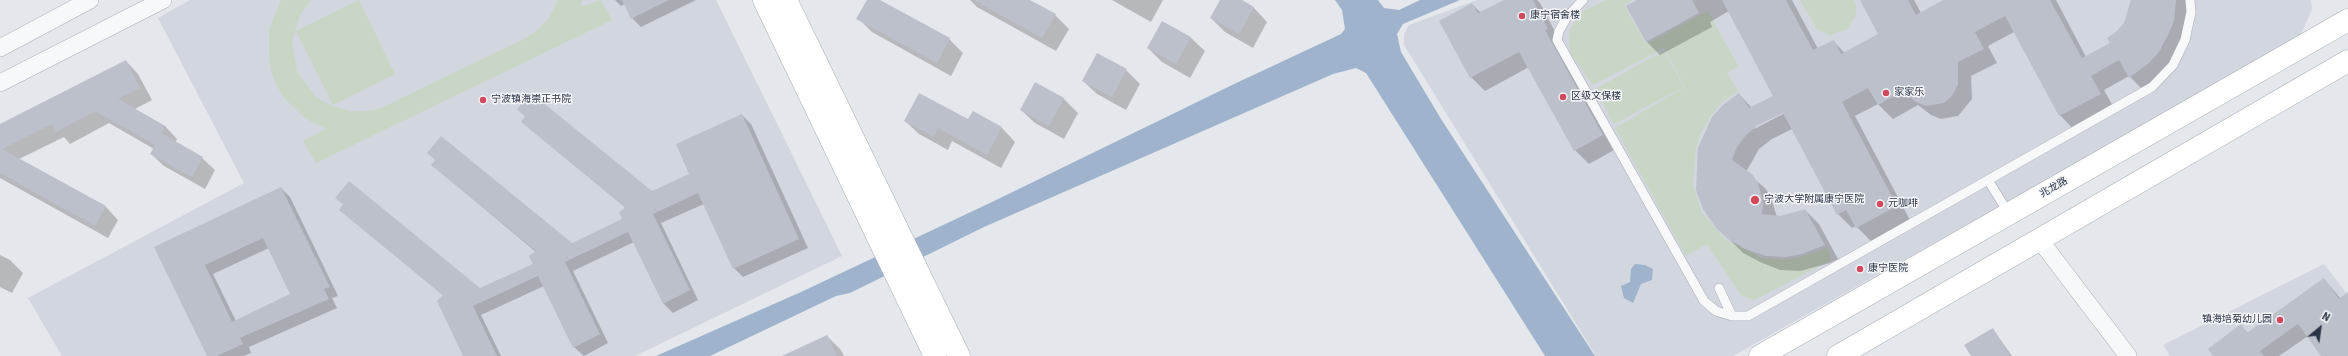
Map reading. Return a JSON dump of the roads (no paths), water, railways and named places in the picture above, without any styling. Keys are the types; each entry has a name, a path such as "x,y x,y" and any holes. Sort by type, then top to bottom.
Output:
{"main road":[{"path":"764,0 884,249 906,270 959,356"},
{"path":"786,0 903,240 906,270 935,356"},
{"name":"兆龙路","path":"1760,356 2348,20"},
{"path":"1838,356 2348,61"}],"street":[{"path":"0,48 90,0"},
{"path":"0,83 163,0"},
{"path":"2039,239 2128,356"}],"lane":[{"path":"1583,0 1567,17 1559,31 1557,40 1704,300 1716,311 1732,316 1748,316 2152,87 2173,65 2185,40 2191,12 2190,0"},
{"path":"1988,180 2009,214"},
{"path":"1719,288 1732,316"}],"water":[{"path":"1335,0 1378,0 1384,8 1399,10 1420,0 1460,0 1403,24 1397,34 1401,52 1441,119 1595,356 1545,356 1366,73 1356,68 1333,74 984,227 850,293 836,296 710,356 656,356 801,292 1341,34 1345,29 1342,10"},
{"path":"1635,264 1645,265 1653,269 1652,280 1641,284 1633,303 1624,298 1621,286 1630,282 1631,269"}],"place":[{"name":"康宁宿舍楼","path":"1522,16"},
{"name":"家家乐","path":"1886,93"},
{"name":"区级文保楼","path":"1563,97"},
{"name":"宁波镇海崇正书院","path":"483,100"},
{"name":"宁波大学附属康宁医院","path":"1755,200"},
{"name":"元咖啡","path":"1880,204"},
{"name":"康宁医院","path":"1860,269"},
{"name":"镇海培菊幼儿园","path":"2280,320"}]}
